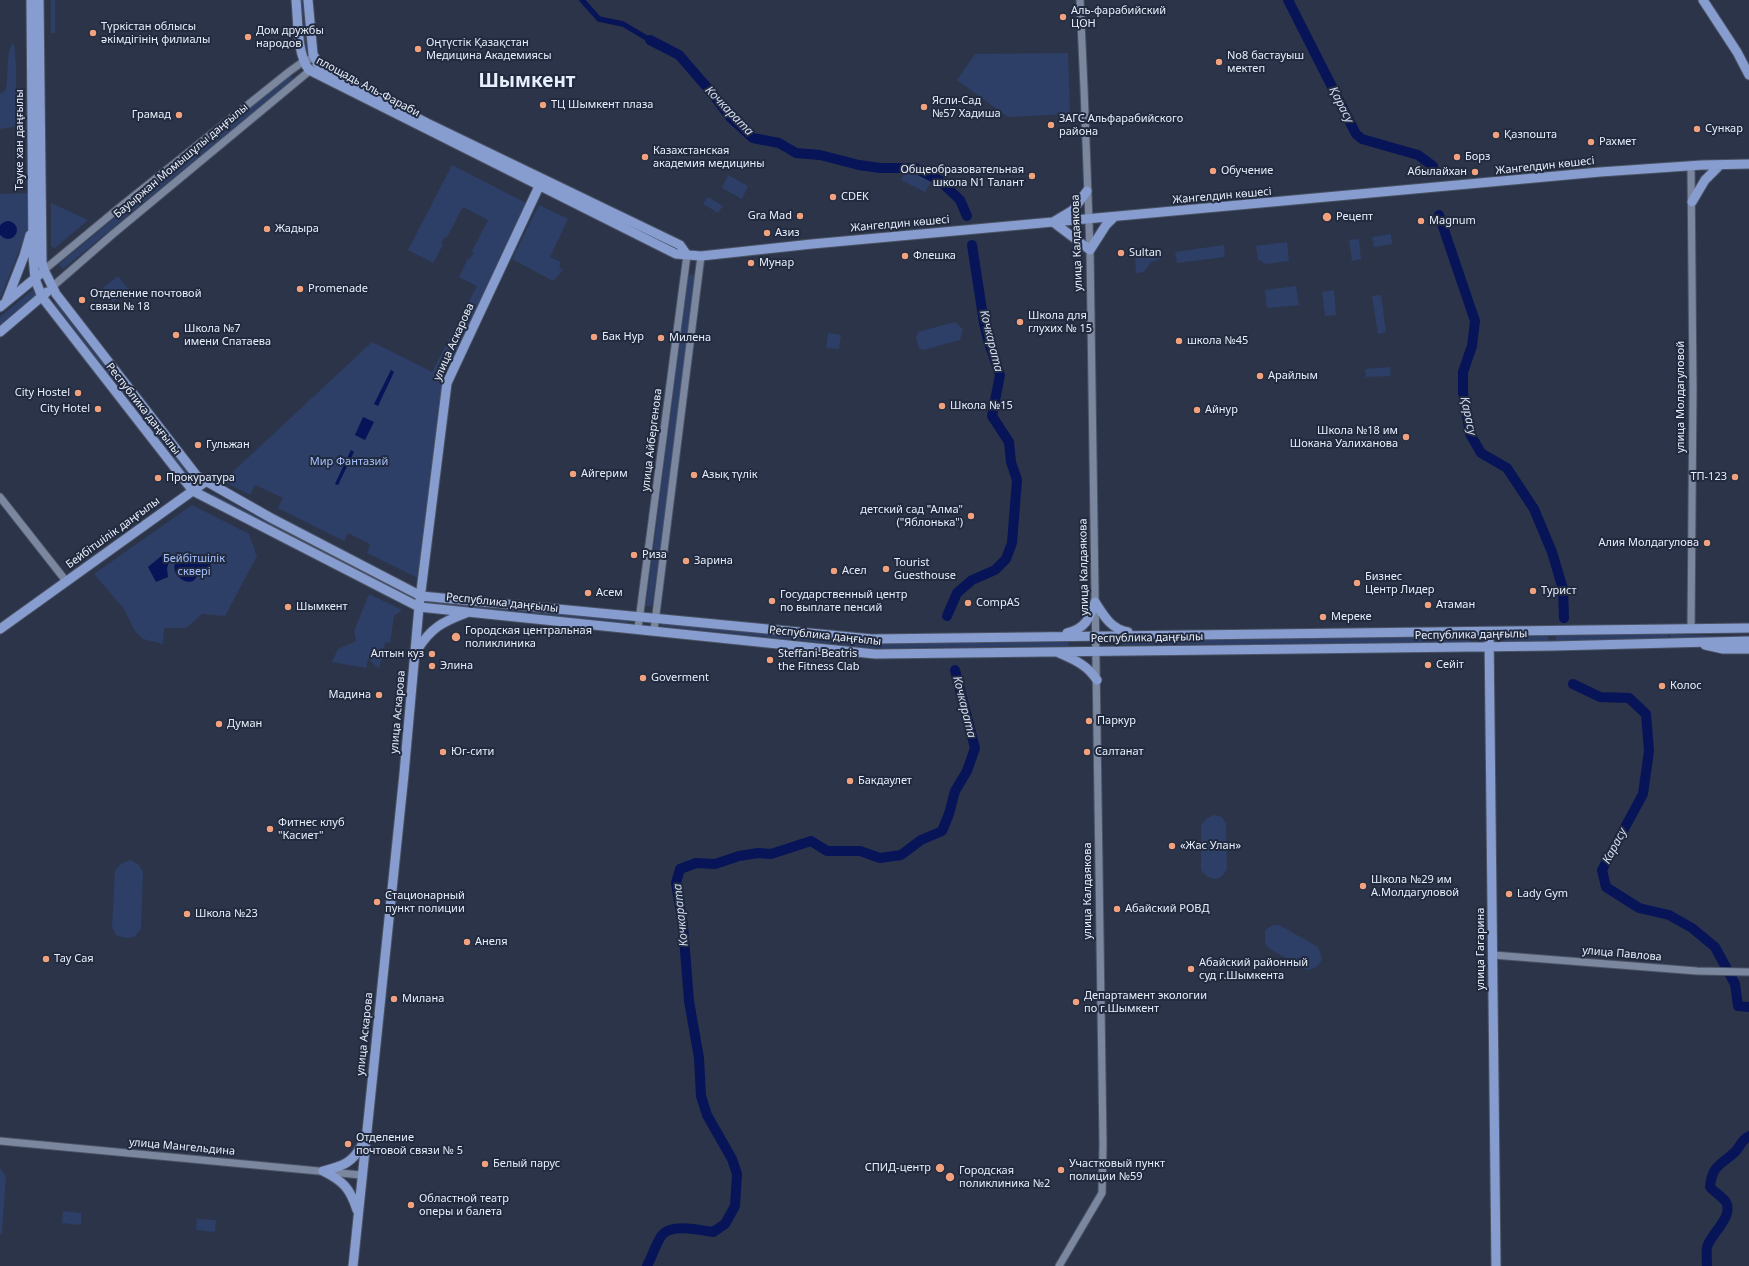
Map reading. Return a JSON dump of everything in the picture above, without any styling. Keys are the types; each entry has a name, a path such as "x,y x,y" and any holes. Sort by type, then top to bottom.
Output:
{"main road":[{"name":"Тәуке хан даңғылы","path":"31,0 32,226 35,279"},
{"name":"Тәуке хан даңғылы","path":"39,0 43,266"},
{"path":"296,0 304,61"},
{"path":"308,0 310,25 316,61"},
{"path":"1703,0 1737,52 1749,75"},
{"name":"площадь Аль-Фараби","path":"304,61 309,70 540,183 680,245 687,255"},
{"name":"площадь Аль-Фараби","path":"316,61 322,68 540,183"},
{"path":"1692,202 1705,180 1720,165"},
{"name":"Жангелдин көшесі","path":"701,256 812,244 1113,218 1600,172 1720,165 1748,167"},
{"name":"улица Аскарова","path":"353,1266 361,1175 416,651 419,607 447,383 540,183"},
{"path":"1087,190 1073,210 1054,222 1090,250 1106,225 1113,218"},
{"path":"3,305 24,256 32,226"},
{"path":"687,255 701,256"},
{"path":"3,305 35,279 43,266"},
{"name":"Республика даңғылы","path":"43,266 52,287 197,476 205,482 421,596 872,639 1749,628"},
{"name":"Республика даңғылы","path":"35,279 41,298 193,491 419,607 638,628 873,654 1489,647 1749,641"},
{"path":"0,332 52,287"},
{"name":"Бейбітшілік даңғылы","path":"0,629 205,482"},
{"path":"1095,602 1107,620 1118,630 1143,635"},
{"path":"1055,636 1081,629 1090,617 1095,602"},
{"path":"416,651 433,629 451,618 470,612"},
{"path":"1695,629 1722,625 1749,625"},
{"name":"улица Гагарина","path":"1489,632 1496,1266"},
{"path":"1696,643 1723,649 1749,649"},
{"path":"1056,652 1084,665 1091,671 1096,680"},
{"path":"323,1171 348,1163 355,1157 365,1138"},
{"path":"323,1171 337,1178 344,1185 353,1199 358,1213"}],"street":[{"name":"улица Калдаякова","path":"1059,1266 1102,1193 1103,1120 1099,945 1090,250 1080,0"},
{"name":"Бауыржан Момышұлы даңғылы","path":"43,266 304,61"},
{"name":"площадь Аль-Фараби","path":"304,61 316,61"},
{"name":"Бауыржан Момышұлы даңғылы","path":"52,287 60,278 309,70 316,61"},
{"name":"улица Молдагуловой","path":"1692,166 1695,629"},
{"name":"улица Айбергенова","path":"638,628 687,255"},
{"path":"654,630 701,256"},
{"path":"0,497 66,581"},
{"name":"улица Павлова","path":"1493,955 1749,972"},
{"name":"улица Мангельдина","path":"0,1141 361,1175"}],"green space":[{"path":"51,0 55,0 55,33 51,33"},
{"path":"298,0 307,0 312,50 304,51"},
{"path":"14,43 16,88 20,112 17,123 13,127 0,129 0,94 5,91 6,88 9,51"},
{"path":"1068,53 1070,114 1008,117 957,80 975,54"},
{"path":"289,74 293,79 63,269 59,264"},
{"name":"Мир Фантазий","path":"452,165 528,204 444,378 420,579 367,553 370,544 348,533 344,541 278,508 283,498 255,485 250,495 223,481 372,342 432,372 477,286 459,277 468,258 470,259 474,252 472,251 488,220 463,207 447,237 445,237 441,244 443,245 433,263 408,250"},
{"path":"907,169 931,182 925,192 901,180"},
{"path":"728,175 748,186 742,199 722,188"},
{"path":"28,193 28,228 0,299 0,194"},
{"path":"708,197 723,206 718,213 703,204"},
{"path":"51,203 88,220 55,248 51,246"},
{"path":"539,205 568,219 550,257 561,262 559,267 563,270 553,281 512,259"},
{"path":"1391,234 1392,244 1374,247 1372,237"},
{"path":"1359,239 1361,259 1352,261 1349,240"},
{"path":"1287,242 1289,261 1265,264 1258,259 1256,246"},
{"path":"1224,245 1225,257 1177,263 1175,252"},
{"path":"1161,252 1160,259 1151,262 1144,272 1136,273 1135,255"},
{"path":"689,274 696,275 671,471 652,606 646,606"},
{"path":"118,276 129,290 113,302 103,288"},
{"path":"1296,286 1299,305 1267,308 1265,290"},
{"path":"33,290 37,295 0,325 0,317"},
{"path":"1334,290 1336,315 1325,316 1322,292"},
{"path":"1381,295 1386,332 1378,334 1372,296"},
{"path":"57,301 192,476 189,478 54,303"},
{"path":"955,322 963,329 960,340 923,350 919,348 916,338 918,332"},
{"path":"828,333 841,335 839,349 826,348"},
{"path":"1390,367 1391,376 1366,377 1365,369"},
{"path":"213,494 405,592 403,595 211,497"},
{"name":"Бейбітшілік сквері","path":"192,505 249,534 257,556 225,616 202,614 186,628 164,628 163,644 143,639 135,631 124,609 94,574"},
{"path":"369,594 402,610 394,616 390,643 385,642 384,648 377,650 382,656 379,669 368,658 366,668 332,662 338,649 356,641 354,631"},
{"path":"434,601 628,619 628,623 433,604"},
{"path":"662,623 875,644 1068,642 1069,646 875,648 662,626"},
{"path":"1668,634 1668,640 1556,641 1556,636"},
{"path":"1670,634 1713,636 1670,640"},
{"path":"1548,636 1549,641 1504,642 1504,637"},
{"path":"1470,637 1470,642 1123,645 1123,641"},
{"path":"1213,815 1222,817 1226,824 1227,869 1221,876 1215,879 1208,877 1201,870 1201,826 1206,819"},
{"path":"130,860 139,865 143,872 141,929 134,937 125,938 116,935 112,927 115,871 121,864"},
{"path":"1279,925 1318,947 1322,959 1318,966 1307,970 1268,948 1265,942 1265,931 1269,927"},
{"path":"0,1168 6,1176 2,1232 0,1235"},
{"path":"63,1211 81,1213 81,1225 62,1223"},
{"path":"197,1219 216,1220 215,1232 196,1230"}],"shaded area":[{"path":"8,221 14,224 17,230 14,236 8,239 2,236 -1,230 2,224"},
{"path":"391,370 394,372 378,406 374,404"},
{"path":"363,417 374,422 365,440 355,435"},
{"path":"351,450 354,452 338,485 335,484"},
{"path":"165,553 166,558 170,559 167,568 168,577 156,582 148,567"},
{"path":"186,557 200,562 208,562 211,565 210,569 205,572 199,569 196,578 191,582 179,578 175,572 174,566 177,561"}],"waterway":[{"path":"582,0 599,19 623,24 650,40"},
{"name":"Қарасу","path":"1288,0 1356,134 1362,139 1418,155 1433,166"},
{"name":"Кочкарата","path":"650,40 679,55 712,93 730,117 753,138 779,143 796,153 820,155 859,165 880,168 915,168 939,180 960,200 967,216"},
{"name":"Қарасу","path":"1439,215 1475,321 1472,346 1463,372 1463,393 1470,434 1481,453 1507,468 1534,509 1552,552 1563,589 1564,618"},
{"name":"Кочкарата","path":"947,616 957,593 972,580 995,570 1006,559 1012,543 1017,480 1011,462 1009,442 992,416 1000,375 984,323 972,245"},
{"name":"Кочкарата","path":"647,1266 660,1238 666,1231 686,1228 713,1232 725,1224 735,1206 737,1174 732,1159 707,1115 701,1096 699,1058 689,1001 683,925 676,883 680,869 696,863 715,864 739,856 758,853 771,854 811,841 827,851 860,851 880,858 901,855 921,840 942,831 949,814 955,791 967,771 975,748 955,670"},
{"name":"Карасу","path":"1573,684 1600,697 1629,698 1646,714 1649,751 1643,794 1602,870 1606,887 1639,908 1669,915 1692,928 1715,947 1735,984 1738,1006 1749,1007"},
{"name":"Карасу","path":"1707,1266 1707,1247 1725,1219 1728,1208 1725,1200 1710,1187 1711,1180 1718,1166 1735,1152 1743,1141 1749,1136"}],"place":[{"name":"Аль-фарабийский ЦОН","path":"1063,17"},
{"name":"Түркістан облысы әкімдігінің филиалы","path":"93,33"},
{"name":"Дом дружбы народов","path":"248,37"},
{"name":"Оңтүстік Қазақстан Медицина Академиясы","path":"418,49"},
{"name":"No8 бастауыш мектеп","path":"1219,62"},
{"name":"ТЦ Шымкент плаза","path":"543,105"},
{"name":"Ясли-Сад №57 Хадиша","path":"924,107"},
{"name":"Грамад","path":"179,115"},
{"name":"ЗАГС Альфарабийского района","path":"1051,125"},
{"name":"Сункар","path":"1697,129"},
{"name":"Қазпошта","path":"1496,135"},
{"name":"Рахмет","path":"1591,142"},
{"name":"Казахстанская академия медицины","path":"645,157"},
{"name":"Борз","path":"1457,157"},
{"name":"Обучение","path":"1213,171"},
{"name":"Абылайхан","path":"1475,172"},
{"name":"Общеобразовательная школа N1 Талант","path":"1032,176"},
{"name":"CDEK","path":"833,197"},
{"name":"Gra Mad","path":"800,216"},
{"name":"Рецепт","path":"1327,217"},
{"name":"Magnum","path":"1421,221"},
{"name":"Жадыра","path":"267,229"},
{"name":"Азиз","path":"767,233"},
{"name":"Sultan","path":"1121,253"},
{"name":"Флешка","path":"905,256"},
{"name":"Мунар","path":"751,263"},
{"name":"Promenade","path":"300,289"},
{"name":"Отделение почтовой связи № 18","path":"82,300"},
{"name":"Школа для глухих № 15","path":"1020,322"},
{"name":"Школа №7 имени Спатаева","path":"176,335"},
{"name":"Бак Нур","path":"594,337"},
{"name":"Милена","path":"661,338"},
{"name":"школа №45","path":"1179,341"},
{"name":"Арайлым","path":"1260,376"},
{"name":"City Hostel","path":"78,393"},
{"name":"Школа №15","path":"942,406"},
{"name":"City Hotel","path":"98,409"},
{"name":"Айнур","path":"1197,410"},
{"name":"Школа №18 им Шокана Уалиханова","path":"1406,437"},
{"name":"Гульжан","path":"198,445"},
{"name":"Айгерим","path":"573,474"},
{"name":"Азық түлік","path":"694,475"},
{"name":"ТП-123","path":"1735,477"},
{"name":"Прокуратура","path":"158,478"},
{"name":"детский сад \"Алма\" (\"Яблонька\")","path":"971,516"},
{"name":"Алия Молдагулова","path":"1707,543"},
{"name":"Риза","path":"634,555"},
{"name":"Зарина","path":"686,561"},
{"name":"Tourist Guesthouse","path":"886,569"},
{"name":"Асел","path":"834,571"},
{"name":"Бизнес Центр Лидер","path":"1357,583"},
{"name":"Турист","path":"1533,591"},
{"name":"Асем","path":"588,593"},
{"name":"Государственный центр по выплате пенсий","path":"772,601"},
{"name":"CompAS","path":"968,603"},
{"name":"Атаман","path":"1428,605"},
{"name":"Шымкент","path":"288,607"},
{"name":"Мереке","path":"1323,617"},
{"name":"Городская центральная поликлиника","path":"456,637"},
{"name":"Алтын куз","path":"432,654"},
{"name":"Steffani-Beatris the Fitness Clab","path":"770,660"},
{"name":"Сейіт","path":"1428,665"},
{"name":"Элина","path":"432,666"},
{"name":"Goverment","path":"643,678"},
{"name":"Колос","path":"1662,686"},
{"name":"Мадина","path":"379,695"},
{"name":"Паркур","path":"1089,721"},
{"name":"Думан","path":"219,724"},
{"name":"Юг-сити","path":"443,752"},
{"name":"Салтанат","path":"1087,752"},
{"name":"Бакдаулет","path":"850,781"},
{"name":"Фитнес клуб \"Касиет\"","path":"270,829"},
{"name":"«Жас Улан»","path":"1172,846"},
{"name":"Школа №29 им А.Молдагуловой","path":"1363,886"},
{"name":"Lady Gym","path":"1509,894"},
{"name":"Стационарный пункт полиции","path":"377,902"},
{"name":"Абайский РОВД","path":"1117,909"},
{"name":"Школа №23","path":"187,914"},
{"name":"Анеля","path":"467,942"},
{"name":"Тау Сая","path":"46,959"},
{"name":"Абайский районный суд г.Шымкента","path":"1191,969"},
{"name":"Милана","path":"394,999"},
{"name":"Департамент экологии по г.Шымкент","path":"1076,1002"},
{"name":"Отделение почтовой связи № 5","path":"348,1144"},
{"name":"Белый парус","path":"485,1164"},
{"name":"СПИД-центр","path":"940,1168"},
{"name":"Участковый пункт полиции №59","path":"1061,1170"},
{"name":"Городская поликлиника №2","path":"950,1177"},
{"name":"Областной театр оперы и балета","path":"411,1205"}],"district":[{"name":"Шымкент","path":"527,82"}]}
